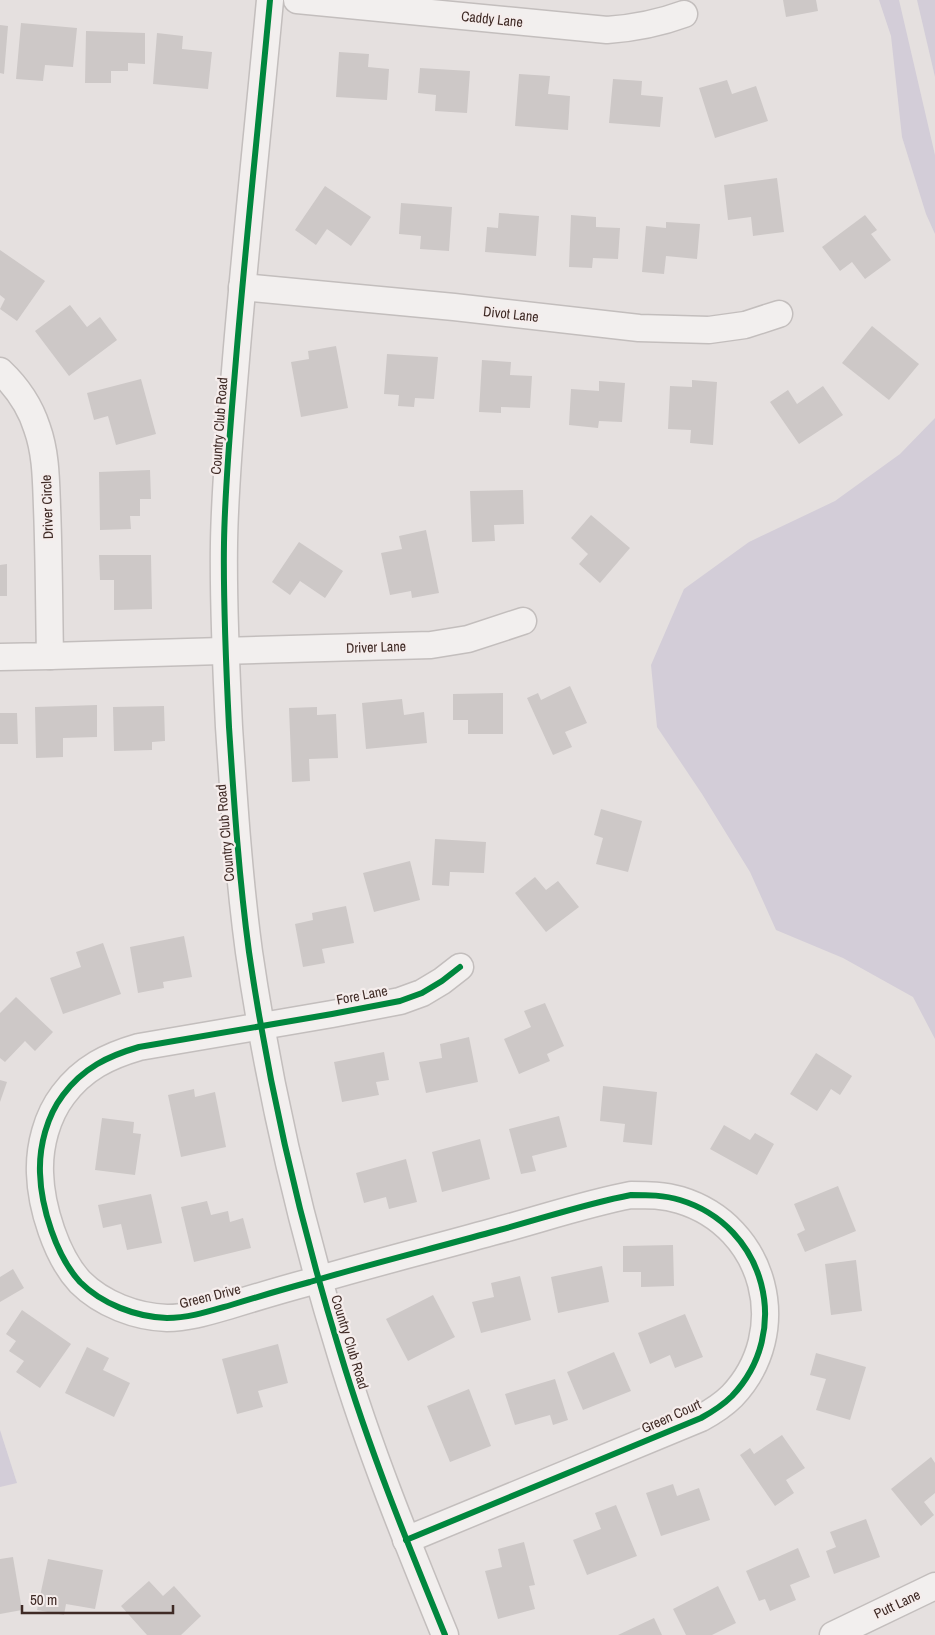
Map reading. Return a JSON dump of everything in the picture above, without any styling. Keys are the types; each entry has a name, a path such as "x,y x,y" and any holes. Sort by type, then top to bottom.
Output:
{"street":[{"name":"Country Club Road","path":"270,0 242,287 228,455 225,522 225,652 234,800 248,948 260,1025 292,1176 340,1356 406,1540 445,1635"},
{"name":"Caddy Lane","path":"297,0 607,30 641,27 663,22 684,14"},
{"name":"Divot Lane","path":"242,287 454,307 639,328 709,330 745,325 778,314"},
{"name":"Driver Circle","path":"0,371 20,393 30,409 42,444 45,462 48,525 50,656"},
{"name":"Driver Lane","path":"225,652 431,645 468,639 523,621"},
{"path":"0,657 225,652"},
{"name":"Fore Lane","path":"260,1025 400,1001 422,993 460,967"},
{"name":"Green Drive","path":"260,1025 139,1046 114,1054 82,1074 64,1093 48,1123 42,1148 40,1173 45,1207 52,1233 64,1258 80,1281 98,1296 119,1308 142,1315 166,1318 190,1316 318,1279"},
{"name":"Green Court","path":"318,1279 615,1198 648,1195 681,1200 703,1210 724,1224 746,1249 761,1280 766,1316 760,1352 742,1384 730,1398 716,1409 701,1418 406,1540"},
{"name":"Putt Lane","path":"833,1635 935,1586"}],"shaded area":[{"path":"879,0 899,0 935,155 935,234 926,214 902,137 891,36"},
{"path":"917,0 935,0 935,77"},
{"path":"935,418 935,1039 913,997 843,958 776,930 750,872 702,794 657,727 651,665 684,589 749,542 835,501 900,454"},
{"path":"0,1430 17,1483 0,1487"}],"building":[{"path":"783,0 816,0 818,11 786,17"},
{"path":"21,23 77,28 73,67 45,65 43,81 16,79"},
{"path":"0,25 8,26 4,74 0,73"},
{"path":"86,31 145,33 145,64 128,63 128,71 111,71 111,83 85,83"},
{"path":"157,33 183,36 182,49 212,52 208,89 153,84"},
{"path":"339,52 369,54 368,67 389,69 387,100 336,97"},
{"path":"420,68 470,71 467,113 435,111 436,95 418,93"},
{"path":"519,74 550,76 548,94 570,96 568,130 515,126"},
{"path":"613,79 642,81 641,95 663,97 660,127 609,123"},
{"path":"727,80 732,94 756,86 768,121 715,138 699,88"},
{"path":"777,178 784,232 753,236 751,217 728,220 724,185"},
{"path":"325,186 371,217 351,246 327,229 316,245 295,230"},
{"path":"401,203 452,207 449,251 420,249 421,236 399,234"},
{"path":"499,213 539,216 536,256 485,252 487,227 498,228"},
{"path":"571,215 596,217 596,227 620,228 618,259 593,258 592,268 569,267"},
{"path":"865,215 877,230 871,234 891,260 865,279 852,262 840,271 822,247"},
{"path":"666,222 700,224 697,259 666,256 664,274 642,272 646,226 666,228"},
{"path":"0,250 45,281 17,321 0,309 5,299 0,295"},
{"path":"70,305 87,327 100,317 117,340 69,376 35,331"},
{"path":"872,326 919,364 889,400 842,363"},
{"path":"336,346 348,408 301,417 291,362 309,359 308,351"},
{"path":"387,354 438,357 434,399 415,398 414,407 398,406 399,395 384,394"},
{"path":"482,360 511,362 510,375 532,376 530,408 501,407 501,413 479,412"},
{"path":"141,379 156,434 116,445 108,416 94,420 87,393"},
{"path":"692,380 717,382 713,445 690,443 691,430 668,429 670,386 692,387"},
{"path":"599,381 625,383 622,422 599,421 598,428 569,425 571,389 599,391"},
{"path":"823,386 843,415 799,444 770,402 788,390 797,404"},
{"path":"150,470 151,499 140,499 140,516 130,516 131,529 100,530 99,472"},
{"path":"523,490 524,524 494,525 495,541 472,542 470,491"},
{"path":"591,515 630,548 600,583 579,564 588,554 571,538"},
{"path":"426,530 439,593 412,598 411,591 390,595 381,553 402,549 399,536"},
{"path":"299,542 343,571 325,598 300,581 290,595 272,582"},
{"path":"99,555 151,555 152,609 114,610 114,580 100,580"},
{"path":"7,564 7,596 0,596 0,565"},
{"path":"570,686 587,723 565,732 572,747 553,755 527,698 538,693 541,700"},
{"path":"503,693 503,734 468,734 468,720 453,720 453,694"},
{"path":"402,699 404,715 424,712 427,743 366,749 362,703"},
{"path":"97,705 97,737 63,738 63,757 36,758 35,707"},
{"path":"164,706 165,741 152,742 152,750 114,751 113,707"},
{"path":"317,707 317,715 336,714 338,758 309,759 310,781 292,782 289,708"},
{"path":"0,713 17,713 18,744 0,744"},
{"path":"601,809 642,821 628,872 596,864 603,838 594,835"},
{"path":"435,839 486,842 484,873 450,872 449,886 432,885"},
{"path":"410,861 420,900 374,912 363,873"},
{"path":"535,877 546,890 558,881 579,907 546,932 515,893"},
{"path":"346,906 354,943 322,949 325,963 303,967 295,924 313,920 312,913"},
{"path":"184,936 192,977 163,982 164,988 138,993 130,947"},
{"path":"103,943 121,994 63,1014 50,978 81,967 76,952"},
{"path":"16,997 53,1032 35,1051 25,1041 5,1062 0,1058 0,1013"},
{"path":"545,1003 564,1046 547,1054 550,1061 519,1074 504,1039 531,1027 524,1011"},
{"path":"469,1037 478,1082 426,1093 419,1062 442,1058 440,1044"},
{"path":"384,1052 389,1080 376,1082 379,1095 342,1102 334,1062"},
{"path":"816,1053 852,1076 840,1095 831,1089 817,1111 790,1094"},
{"path":"0,1080 7,1082 0,1102"},
{"path":"603,1086 657,1092 652,1145 623,1142 625,1124 600,1121"},
{"path":"194,1089 195,1097 215,1092 226,1147 181,1157 168,1095"},
{"path":"559,1116 567,1147 532,1156 536,1171 521,1174 509,1129"},
{"path":"102,1118 134,1122 133,1133 141,1134 135,1175 95,1170"},
{"path":"724,1125 750,1140 755,1133 774,1144 757,1175 710,1149"},
{"path":"480,1139 490,1179 442,1192 432,1152"},
{"path":"406,1159 417,1202 389,1209 386,1197 364,1203 356,1173"},
{"path":"838,1186 856,1231 805,1252 797,1234 805,1230 794,1204"},
{"path":"151,1194 162,1243 127,1250 121,1224 103,1228 98,1205"},
{"path":"207,1201 211,1215 228,1211 230,1222 243,1218 251,1248 194,1262 181,1207"},
{"path":"673,1245 674,1286 641,1287 641,1272 623,1272 623,1246"},
{"path":"856,1260 862,1311 831,1315 825,1264"},
{"path":"602,1266 609,1302 558,1313 551,1277"},
{"path":"13,1269 24,1288 0,1302 0,1277"},
{"path":"520,1276 531,1320 481,1333 472,1302 494,1297 491,1283"},
{"path":"433,1295 455,1337 408,1361 386,1319"},
{"path":"22,1310 71,1344 40,1388 16,1372 24,1361 9,1351 16,1341 6,1334"},
{"path":"685,1314 703,1357 675,1368 670,1355 650,1364 638,1333"},
{"path":"278,1344 288,1383 258,1391 263,1407 237,1414 222,1359"},
{"path":"87,1347 109,1358 103,1370 130,1383 114,1417 65,1393"},
{"path":"614,1352 631,1391 583,1410 567,1372"},
{"path":"816,1353 866,1367 850,1420 816,1410 826,1379 810,1375"},
{"path":"555,1379 568,1420 553,1425 550,1415 515,1425 505,1394"},
{"path":"469,1389 491,1446 450,1462 427,1406"},
{"path":"782,1435 805,1468 786,1480 794,1493 775,1506 740,1455 750,1448 754,1454"},
{"path":"931,1457 935,1463 935,1493 924,1502 934,1515 921,1526 891,1489"},
{"path":"673,1484 677,1496 699,1488 710,1520 661,1536 646,1493"},
{"path":"616,1505 637,1556 587,1575 573,1540 601,1529 595,1513"},
{"path":"866,1519 880,1557 834,1574 826,1551 836,1547 830,1532"},
{"path":"524,1542 535,1585 529,1586 535,1609 498,1619 485,1571 502,1567 498,1549"},
{"path":"798,1548 810,1577 790,1585 796,1600 770,1611 765,1599 759,1601 746,1571"},
{"path":"13,1557 22,1610 0,1614 0,1559"},
{"path":"48,1559 103,1570 95,1609 66,1604 64,1615 37,1610"},
{"path":"149,1581 163,1596 174,1586 201,1616 181,1635 147,1635 121,1606"},
{"path":"718,1586 736,1623 712,1635 686,1635 673,1609"},
{"path":"654,1618 662,1635 618,1635"}],"cycle path":[{"path":"270,0 228,451 224,543 228,704 242,896 257,1003 276,1104 299,1204 325,1303 351,1388 376,1460 445,1635"},
{"path":"406,1540 701,1418 729,1399 751,1370 762,1342 765,1313 761,1284 750,1257 733,1233 709,1213 680,1200 662,1196 631,1195 578,1207 207,1312 175,1318 155,1317 132,1312 109,1303 89,1290 71,1271 57,1245 43,1201 40,1173 41,1152 48,1122 63,1095 88,1070 117,1054 139,1047 400,1001 422,993 460,967"}]}
